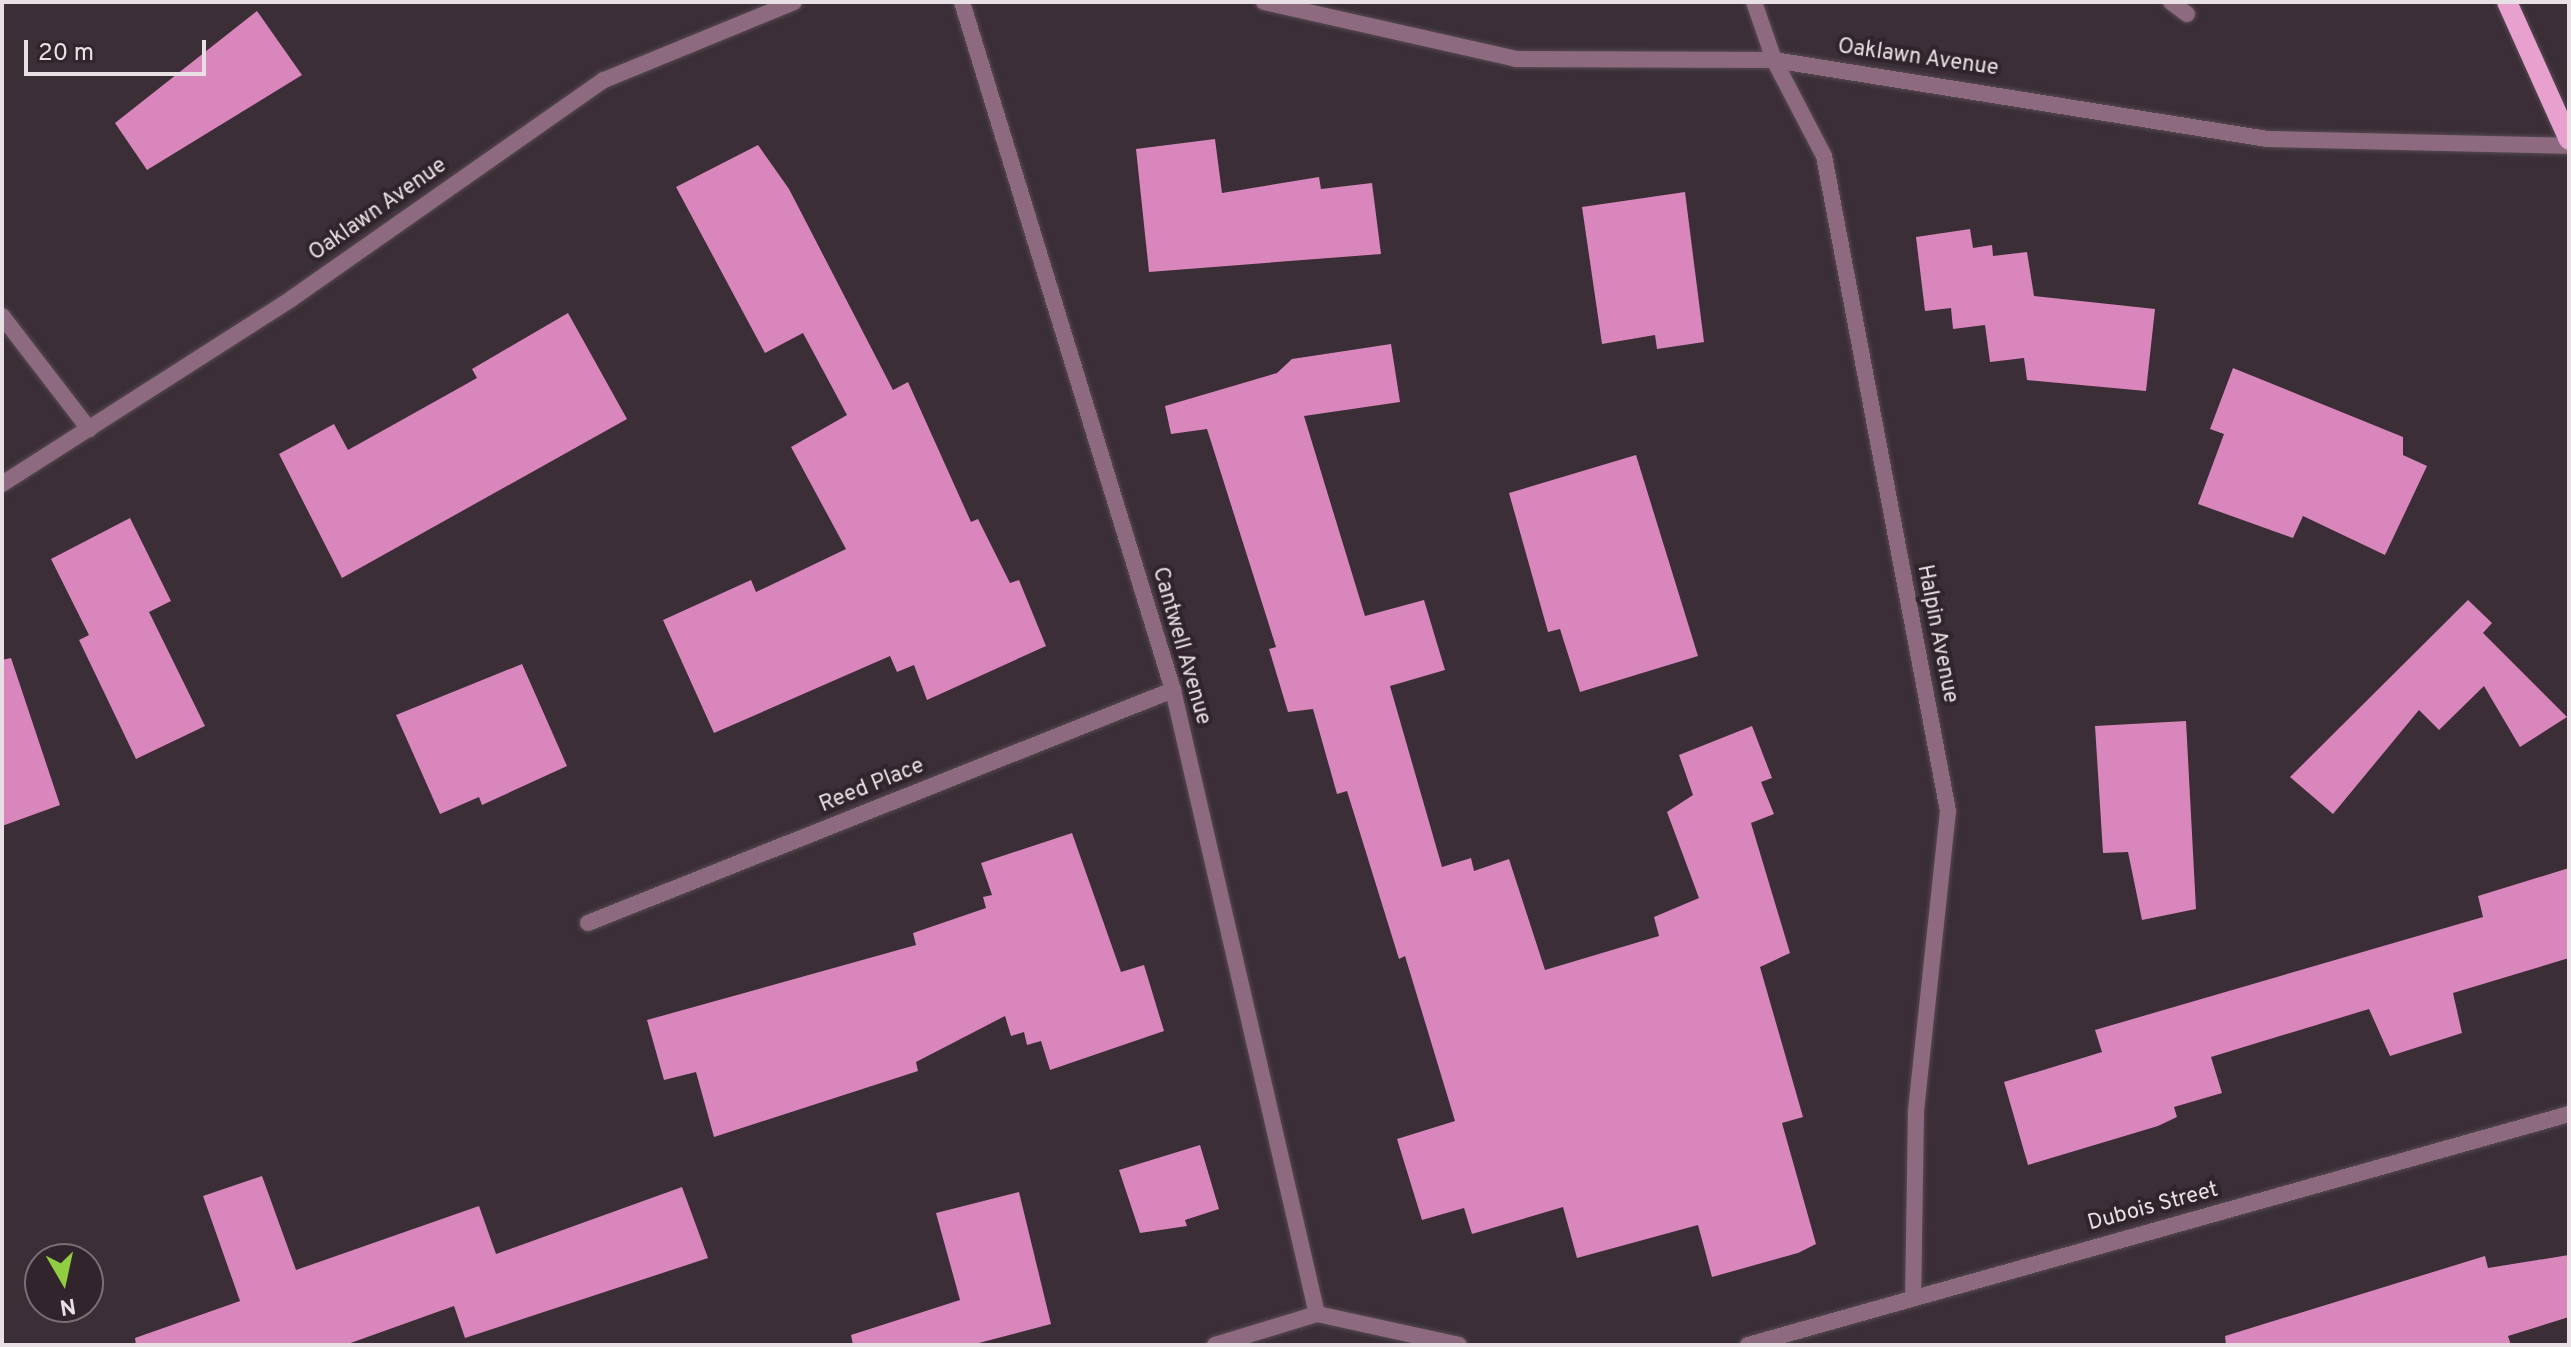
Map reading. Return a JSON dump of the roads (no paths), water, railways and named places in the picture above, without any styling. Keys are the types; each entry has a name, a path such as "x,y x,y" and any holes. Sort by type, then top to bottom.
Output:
{"main road":[{"path":"2507,2 2569,140"}],"street":[{"name":"Oaklawn Avenue","path":"2,484 89,429 604,80 794,2"},
{"name":"Cantwell Avenue","path":"962,2 1173,690 1317,1314"},
{"name":"Oaklawn Avenue","path":"1264,2 1516,59 1774,60 2266,139 2569,146"},
{"name":"Halpin Avenue","path":"1754,2 1774,60 1824,156 1948,811 1916,1112 1913,1295"},
{"path":"2171,2 2187,14"},
{"path":"2,316 89,429"},
{"name":"Reed Place","path":"588,923 1173,690"},
{"name":"Dubois Street","path":"1748,1345 1913,1295 2569,1114"},
{"path":"1215,1345 1317,1314 1459,1345"}]}
